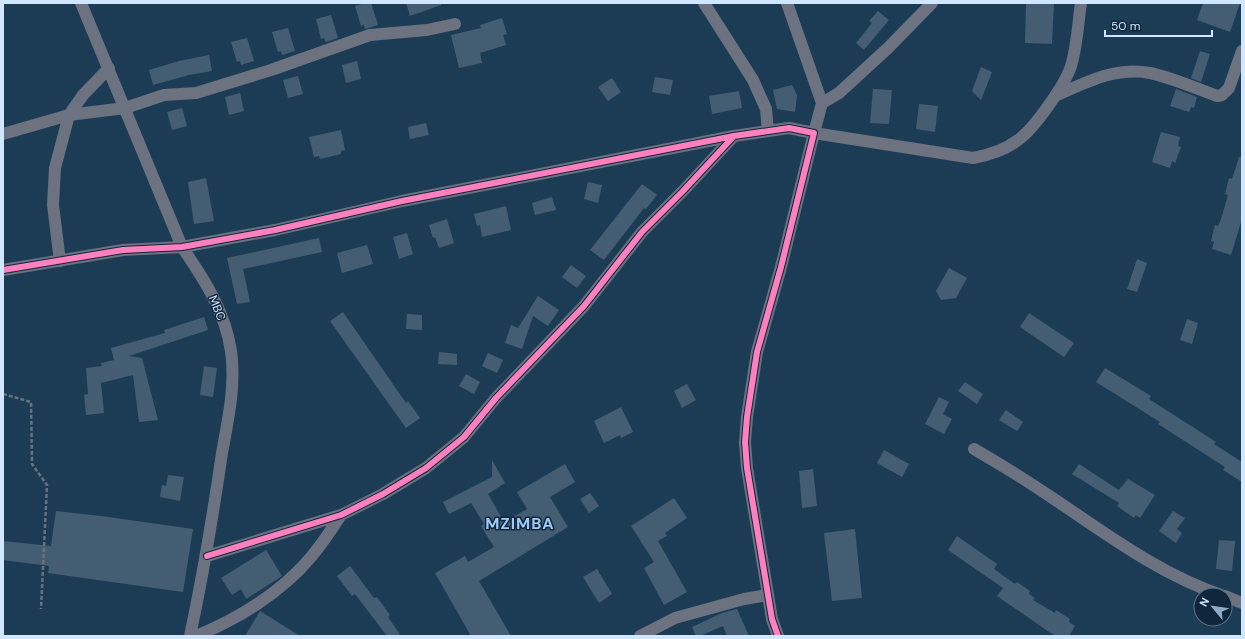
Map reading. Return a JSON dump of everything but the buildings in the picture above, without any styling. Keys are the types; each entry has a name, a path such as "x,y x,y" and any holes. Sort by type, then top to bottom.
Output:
{"street":[{"name":"MBC","path":"81,3 182,247 204,279 220,312 231,351 232,392 207,556 190,636"},
{"path":"704,3 752,80 766,109 768,130"},
{"path":"778,636 772,619 747,468 745,442 747,417 757,352 781,267 822,103 787,3"},
{"path":"822,103 839,93 888,48 932,3"},
{"path":"3,270 123,250 182,247 275,230 410,199 768,130 790,128 973,158 988,155 1018,140 1063,84 1071,66 1076,45 1081,3"},
{"path":"3,134 69,115 125,108 164,96 196,93 271,70 370,35 427,30 455,24"},
{"path":"1054,96 1097,78 1123,72 1136,72 1161,76 1217,96 1222,95 1229,88 1242,51"},
{"path":"60,261 53,205 55,168 69,115 83,95 109,68"},
{"path":"207,556 341,515 383,494 426,468 464,438 496,398 584,306 642,232 683,191 734,136"},
{"path":"974,448 1050,496 1118,543 1174,575 1202,587"},
{"path":"196,636 216,628 281,587 312,557 341,515"},
{"path":"640,636 675,618 768,594"}],"path":[{"path":"3,394 31,402 32,464 47,485 41,610"}],"cycle path":[{"path":"3,270 123,250 182,247 275,230 402,201 734,136 789,128 814,133 781,267 757,352 747,417 745,442 747,468 772,619 778,636"},
{"path":"207,556 341,515 383,494 426,468 464,437 496,398 584,306 642,232 683,191 734,136"}],"district":[{"name":"MZIMBA","path":"520,523"}]}
